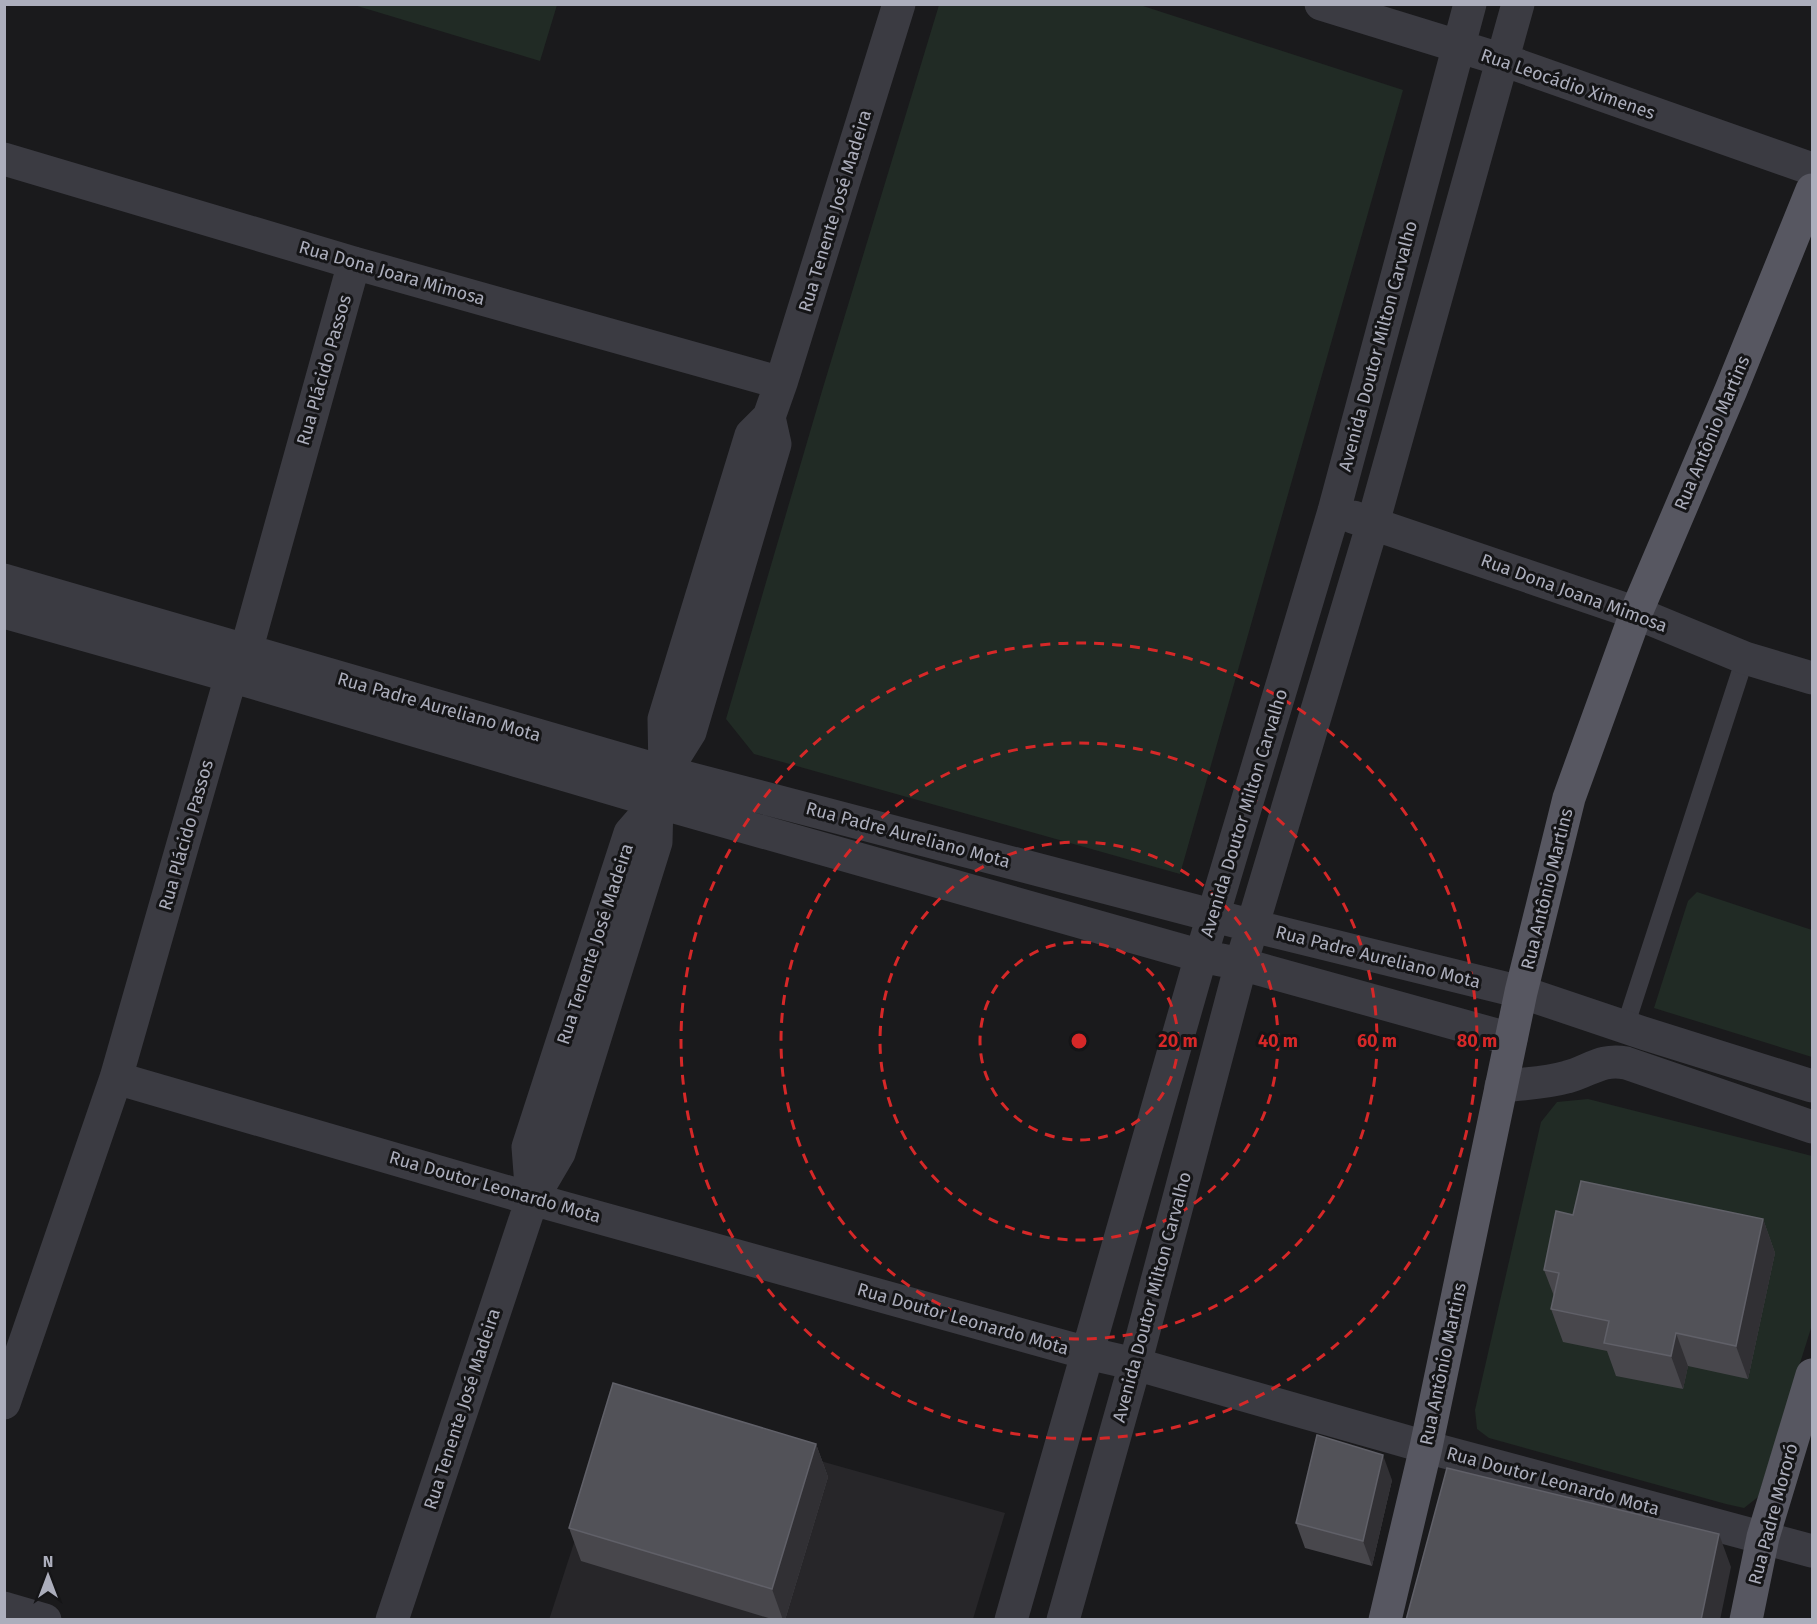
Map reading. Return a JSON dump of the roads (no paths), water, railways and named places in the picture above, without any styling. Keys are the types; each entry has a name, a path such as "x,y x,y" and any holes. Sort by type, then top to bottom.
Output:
{"main road":[{"name":"Rua Antônio Martins","path":"1385,1620 1426,1447 1521,992 1569,798 1636,614 1731,390 1812,190"},
{"name":"Rua Padre Mororó","path":"1746,1620 1763,1537 1812,1375"}],"street":[{"name":"Rua Tenente José Madeira","path":"392,1620 532,1199 528,1148 630,833 661,787 664,718 751,435 769,417 781,383 899,4"},
{"name":"Rua Leocádio Ximenes","path":"1321,4 1503,60 1812,169"},
{"name":"Avenida Doutor Milton Carvalho","path":"1011,1620 1201,956 1334,511 1470,4"},
{"name":"Avenida Doutor Milton Carvalho","path":"1064,1620 1135,1364 1241,964 1373,523 1518,4"},
{"name":"Rua Dona Joara Mimosa","path":"4,159 354,263 781,383"},
{"name":"Rua Plácido Passos","path":"4,1403 116,1078 354,263"},
{"name":"Rua Dona Joana Mimosa","path":"1334,511 1636,614 1744,658 1812,678"},
{"name":"Rua Padre Aureliano Mota","path":"4,580 238,663 661,787 1201,956 1241,964 1511,1039"},
{"name":"Rua Padre Aureliano Mota","path":"4,612 238,663"},
{"name":"Rua Padre Aureliano Mota","path":"661,787 1214,915 1521,992 1812,1086"},
{"path":"1501,1086 1552,1081 1570,1077 1593,1066 1617,1061 1812,1127"},
{"name":"Rua Doutor Leonardo Mota","path":"116,1078 532,1199 1087,1353 1135,1364 1426,1447 1812,1551"},
{"path":"4,1608 45,1620"}],"lane":[{"path":"1625,1026 1744,658"}]}
